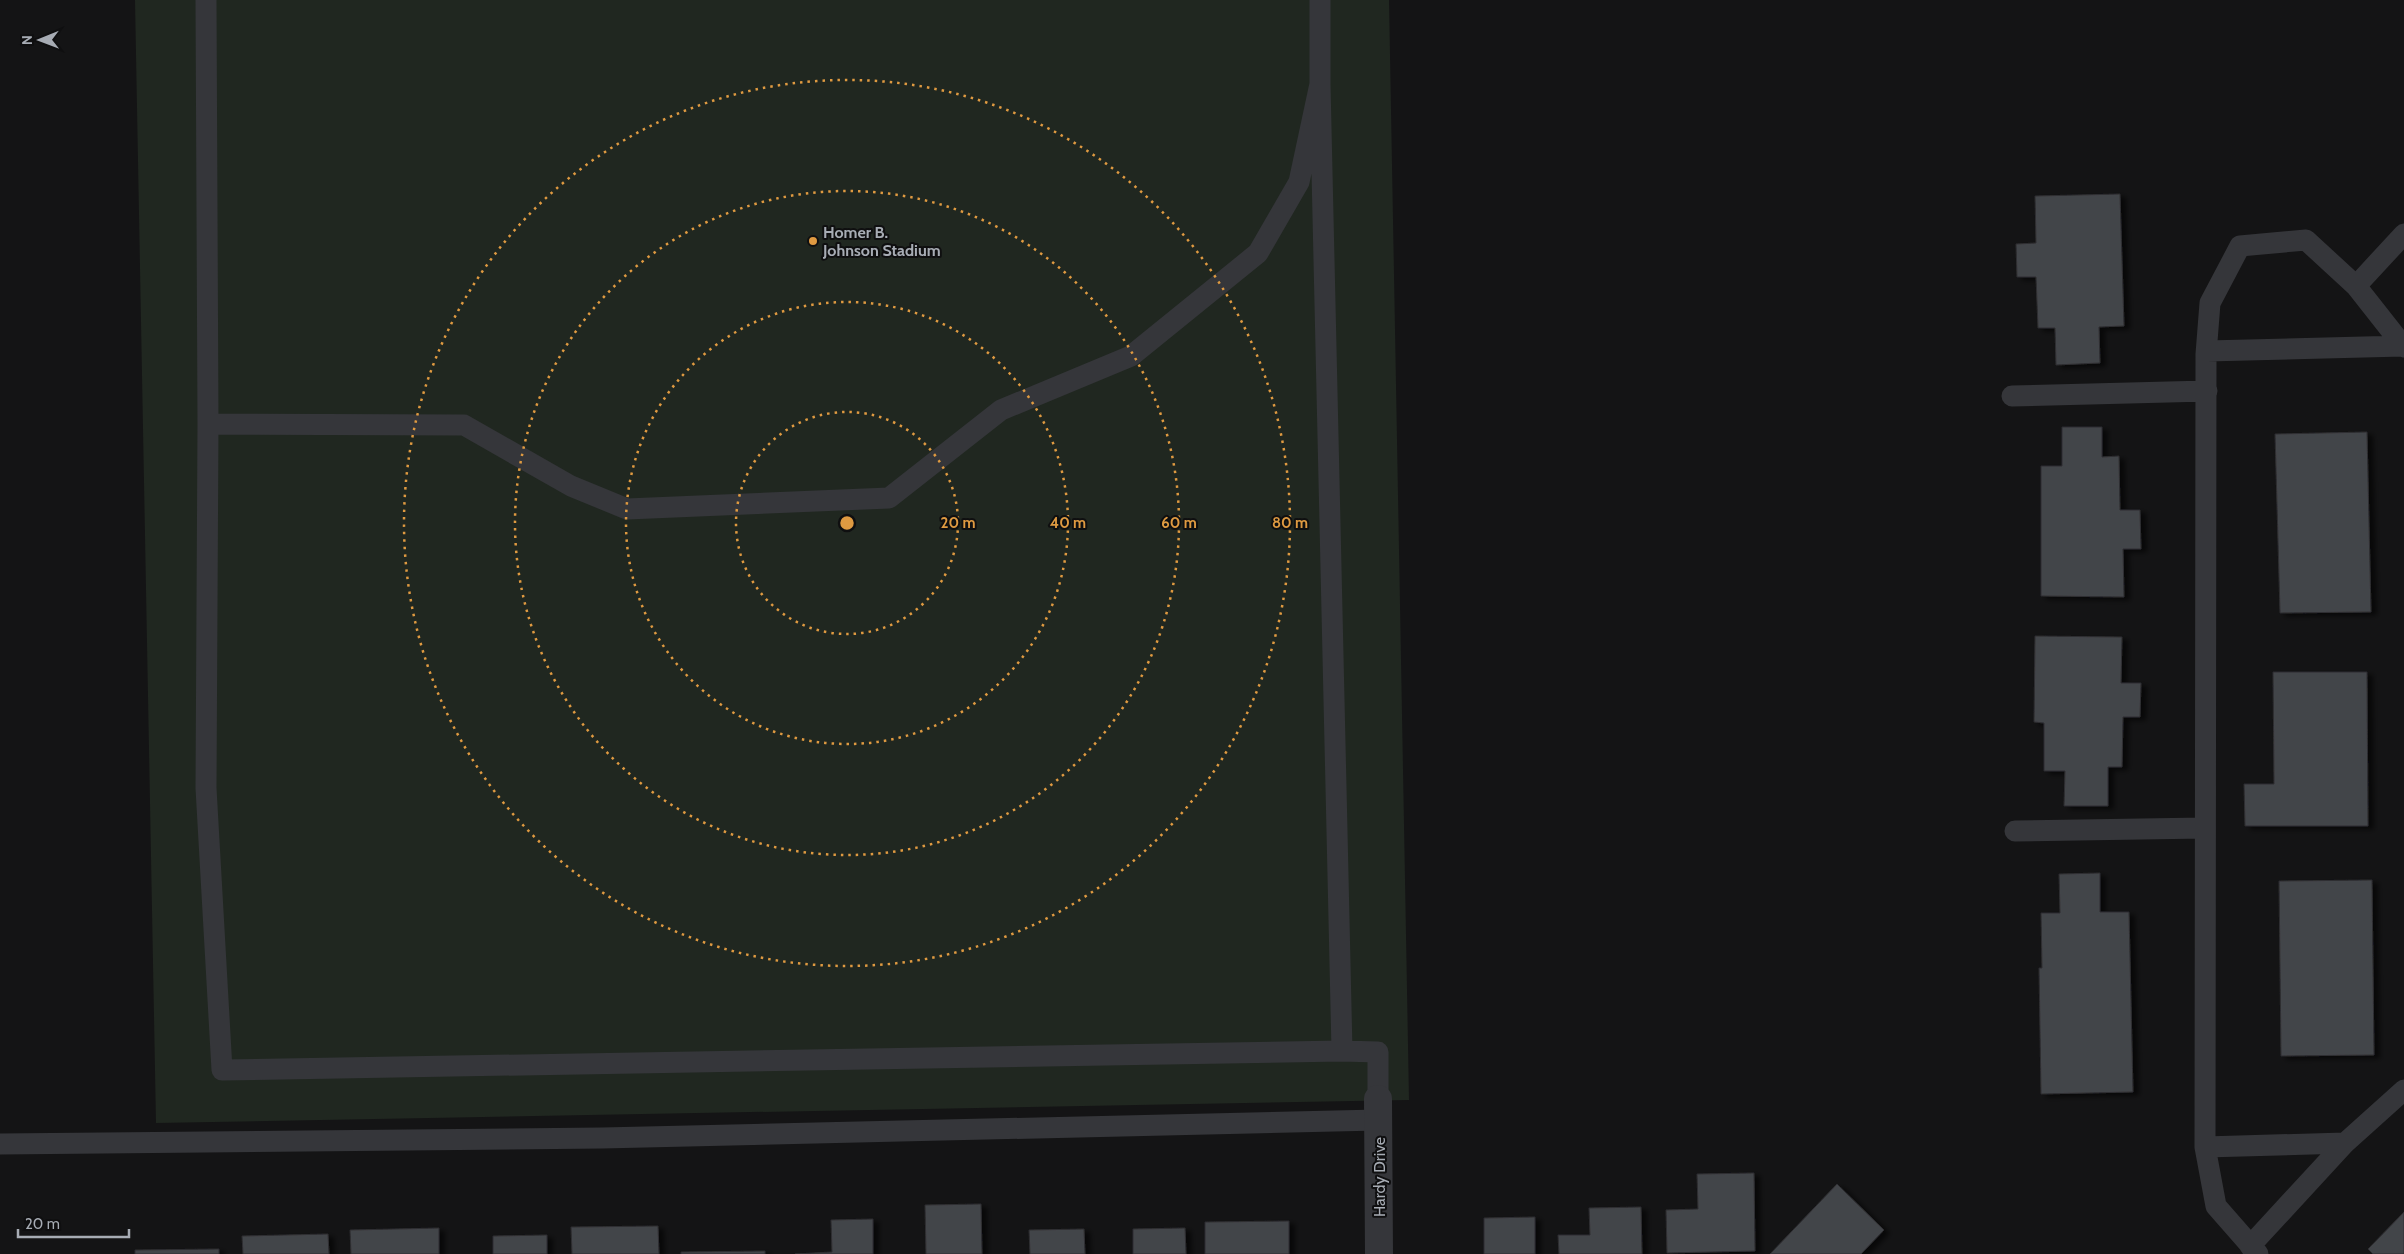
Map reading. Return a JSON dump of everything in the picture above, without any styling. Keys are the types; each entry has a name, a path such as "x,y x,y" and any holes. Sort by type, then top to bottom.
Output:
{"street":[{"name":"Hardy Drive","path":"1378,1110 1379,1254"}],"lane":[{"path":"0,1144 602,1138 1378,1110 1378,1052 1342,1051 222,1070 206,788 208,424 206,0"},
{"path":"1320,0 1320,84 1342,1051"},
{"path":"208,424 464,425 571,486 627,509 889,498 1001,410 1131,356 1258,253 1299,182 1320,84"},
{"path":"2356,286 2404,234"},
{"path":"2404,346 2356,286 2306,240 2240,246 2210,303 2206,390 2205,1147 2216,1206 2254,1250 2345,1143 2404,1090"},
{"path":"2207,351 2404,346"},
{"path":"2012,396 2206,390"},
{"path":"2015,832 2204,828"},
{"path":"2205,1147 2345,1143"}],"shaded area":[{"path":"135,0 1389,0 1409,1100 156,1123"}],"building":[{"path":"2120,194 2124,326 2099,327 2100,363 2056,365 2055,328 2038,328 2036,277 2017,277 2016,244 2036,243 2035,196"},
{"path":"2062,427 2102,427 2102,457 2119,456 2120,510 2140,510 2141,549 2123,549 2124,597 2041,596 2041,466 2062,466"},
{"path":"2367,432 2371,612 2280,613 2275,434"},
{"path":"2035,636 2122,637 2121,683 2141,683 2140,717 2123,717 2122,767 2108,767 2108,806 2064,806 2065,771 2044,771 2044,723 2034,722"},
{"path":"2273,672 2367,672 2368,826 2245,826 2244,784 2274,784"},
{"path":"2100,873 2100,912 2129,912 2133,1092 2041,1094 2039,968 2042,968 2041,913 2060,913 2059,874"},
{"path":"2372,880 2374,1055 2281,1056 2279,881"},
{"path":"1754,1173 1755,1251 1667,1253 1666,1210 1698,1209 1697,1174"},
{"path":"1837,1184 1884,1230 1861,1254 1770,1254"},
{"path":"981,1204 982,1254 926,1254 925,1205"},
{"path":"1641,1207 1642,1254 1559,1254 1558,1235 1590,1235 1589,1208"},
{"path":"2404,1212 2404,1254 2373,1254 2368,1249"},
{"path":"1535,1217 1535,1254 1484,1254 1484,1218"},
{"path":"873,1219 873,1254 795,1254 832,1252 831,1220"},
{"path":"1289,1221 1289,1254 1205,1254 1205,1222"},
{"path":"658,1226 659,1254 572,1254 571,1227"},
{"path":"439,1228 439,1254 351,1254 350,1230"},
{"path":"1185,1228 1186,1254 1133,1254 1133,1229"},
{"path":"1084,1229 1085,1254 1030,1254 1029,1230"},
{"path":"328,1234 329,1254 243,1254 242,1236"},
{"path":"547,1235 547,1254 493,1254 493,1236"},
{"path":"219,1249 219,1254 135,1254 135,1250"},
{"path":"765,1251 765,1254 681,1254 681,1252"}],"place":[{"name":"Homer B. Johnson Stadium","path":"813,241"}]}
